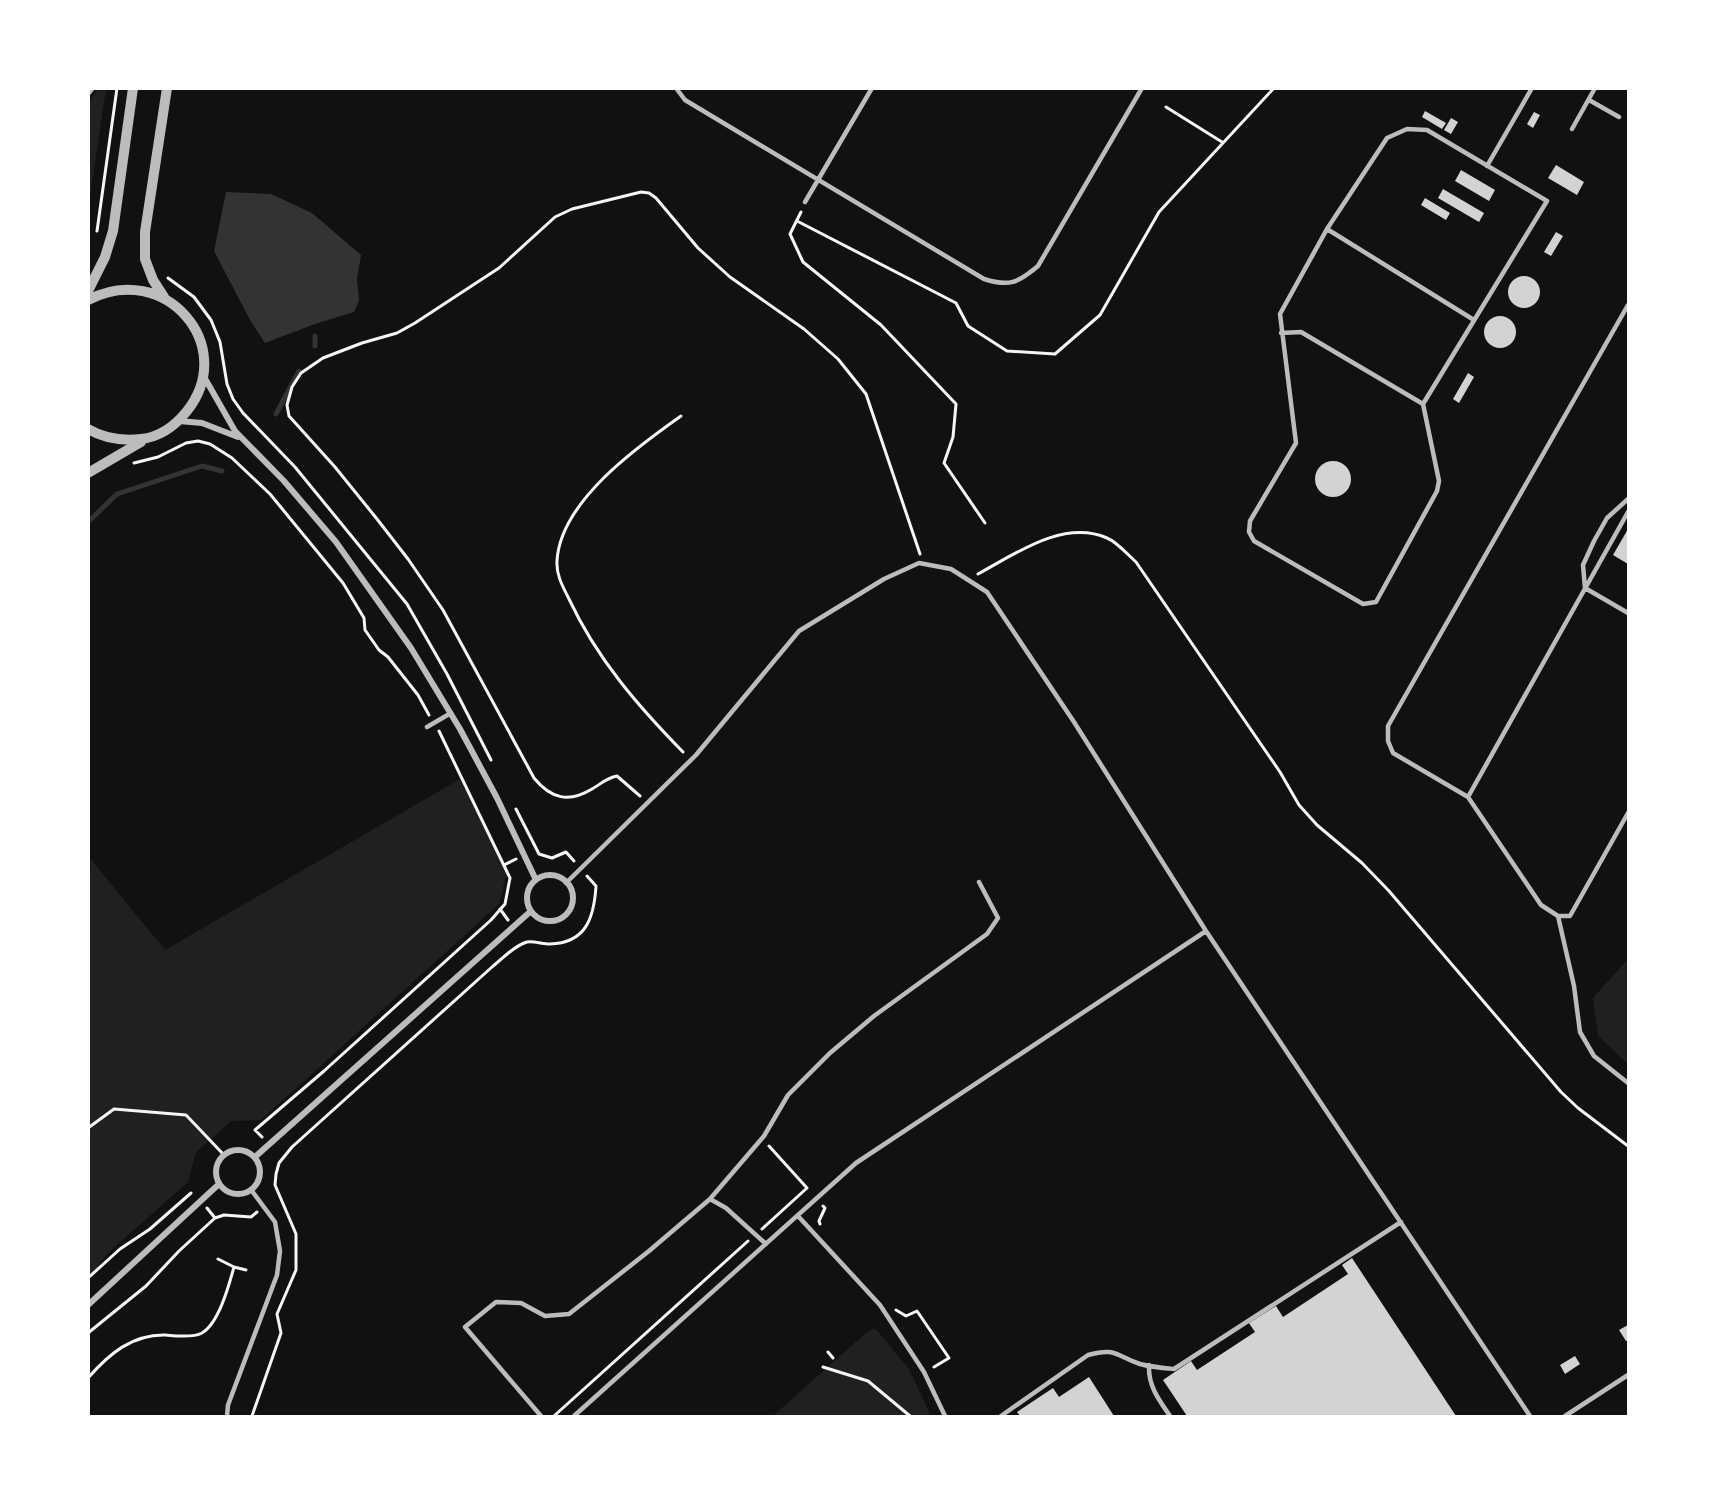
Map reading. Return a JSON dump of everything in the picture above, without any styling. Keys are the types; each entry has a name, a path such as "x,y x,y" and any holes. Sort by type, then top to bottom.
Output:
{"street":[{"path":"88,93 92,88"},
{"path":"88,291 105,257 113,231 133,88"},
{"path":"88,473 179,421 195,400 203,375 203,352 196,330 182,311 164,297 153,280 145,259 145,232 167,88"},
{"path":"88,300 122,289 143,290 164,297"},
{"path":"203,375 235,430 284,481 336,542 411,648 451,713 497,798 536,880"},
{"path":"179,421 202,423 234,434 248,444"},
{"path":"88,429 99,435 124,441 150,438"},
{"path":"555,876 566,882 572,896 572,903 564,916 550,921 536,917 531,911 527,898 531,885 536,880 555,876"},
{"path":"255,1157 531,911"},
{"path":"243,1150 255,1157 259,1163 260,1179 252,1191 245,1194 230,1194 219,1184 217,1166 224,1155 243,1150"},
{"path":"88,1305 219,1184"}],"lane":[{"path":"676,88 686,100 818,180 984,279 1002,284 1021,280 1038,266 1142,88"},
{"path":"806,202 872,88"},
{"path":"1487,166 1532,88"},
{"path":"1572,129 1595,88"},
{"path":"1589,100 1619,117"},
{"path":"1407,129 1427,130 1547,201 1423,404 1439,481 1437,491 1376,602 1363,604 1254,541 1249,532 1250,521 1296,443 1280,314 1328,229 1388,138 1407,129"},
{"path":"1328,229 1474,320"},
{"path":"1629,305 1388,726 1388,741 1394,753 1468,797 1541,905 1558,916 1570,916 1629,813"},
{"path":"1281,333 1301,332 1423,404"},
{"path":"1585,588 1583,565 1607,518 1629,499"},
{"path":"1468,797 1627,514"},
{"path":"566,882 691,760 799,631 884,579 919,563 951,568 987,592 1074,722 1206,931 1530,1416"},
{"path":"1585,588 1629,613"},
{"path":"427,727 451,713"},
{"path":"540,1416 465,1327 496,1302 521,1303 545,1316 569,1314 650,1251 710,1199 762,1138 788,1095 830,1053 874,1016 987,934 999,918 979,882"},
{"path":"1558,916 1574,986 1580,1032 1594,1056 1629,1083"},
{"path":"574,1416 856,1163 1206,931"},
{"path":"227,1416 228,1405 277,1275 280,1251 275,1222 252,1191"},
{"path":"710,1199 726,1208 766,1244"},
{"path":"798,1216 880,1305 924,1372 945,1416"},
{"path":"1001,1416 1088,1355 1113,1351 1139,1364 1174,1369 1401,1222"},
{"path":"1149,1365 1148,1376 1154,1393 1170,1416"},
{"path":"1565,1416 1629,1374"}],"path":[{"path":"96,237 117,88"},
{"path":"1166,107 1222,142"},
{"path":"647,803 617,776 608,778 577,797 562,797 545,792 534,778 443,610 408,559 334,467 289,416 287,405 291,387 301,373 323,358 397,333 415,323 499,268 555,217 572,209 640,192 649,193 656,198 698,248 730,277 804,329 838,359 866,394 923,564"},
{"path":"806,202 790,234 803,262 881,325 956,404 953,437 944,463 985,523"},
{"path":"165,274 194,297 211,320 220,342 230,391 243,413 258,427"},
{"path":"681,416 644,442 612,469 580,503 565,530 557,559 557,574 584,631 615,676 649,717 691,760"},
{"path":"132,464 158,456 186,443 198,441 210,444 232,458 270,494 344,583 364,618 365,630 418,695 428,712"},
{"path":"968,580 1012,555 1050,538 1082,531 1109,539 1136,562 1305,811 1317,825 1362,863 1389,891 1561,1092 1578,1108 1629,1146"},
{"path":"255,1130 456,953 505,904 510,878 441,735"},
{"path":"252,1416 281,1333 278,1314 296,1270 296,1234 275,1185 279,1162 492,967 514,950 525,943 563,944 578,936 589,924 595,907 596,886"},
{"path":"88,1128 114,1109 186,1115 224,1155"},
{"path":"554,1416 807,1188 762,1138"},
{"path":"88,1278 120,1249 150,1229 192,1191"},
{"path":"88,1333 146,1286 215,1218 224,1215 251,1217"},
{"path":"218,1260 246,1270"},
{"path":"88,1378 105,1358 134,1340 157,1335 184,1336 202,1333 216,1318 234,1267"},
{"path":"828,1352 833,1358"},
{"path":"823,1367 868,1381 910,1416"}],"shaded area":[{"path":"99,88 106,89 89,203 89,102"},
{"path":"226,192 271,194 312,213 361,255 357,279 359,301 354,312 265,343 250,320 214,251"},
{"path":"460,779 508,868 499,904 261,1120 231,1121 196,1152 188,1182 108,1253 89,1277 89,857 165,950"},
{"path":"1628,959 1628,1064 1598,1036 1593,998"},
{"path":"875,1328 909,1369 931,1416 773,1416 868,1331"}],"building":[{"path":"1425,111 1446,123 1442,129 1422,117"},
{"path":"1534,112 1540,115 1533,128 1527,124"},
{"path":"1451,118 1458,122 1451,134 1444,130"},
{"path":"1556,165 1584,182 1577,195 1548,178"},
{"path":"1461,170 1495,190 1489,201 1455,181"},
{"path":"1443,189 1484,213 1479,222 1438,198"},
{"path":"1425,198 1450,213 1446,220 1421,205"},
{"path":"1556,232 1563,236 1551,256 1544,252"},
{"path":"1524,276 1535,281 1540,292 1535,303 1524,308 1513,303 1508,292 1513,281"},
{"path":"1500,316 1511,321 1516,332 1511,343 1500,348 1489,343 1484,332 1489,321"},
{"path":"1468,373 1474,377 1459,403 1453,399"},
{"path":"1333,461 1346,466 1351,479 1346,492 1333,497 1320,492 1315,479 1320,466"},
{"path":"1628,529 1628,564 1613,555"},
{"path":"1352,1258 1456,1416 1187,1416 1163,1380 1191,1361 1197,1370 1255,1332 1249,1323 1276,1306 1283,1317 1348,1274 1342,1265"},
{"path":"1628,1325 1628,1340 1626,1341 1619,1330"},
{"path":"1575,1356 1580,1364 1565,1374 1560,1365"},
{"path":"1089,1377 1114,1416 1020,1416 1017,1412 1053,1388 1059,1397"}],"waterway":[{"path":"315,336 315,346"},
{"path":"276,414 299,371"},
{"path":"88,522 117,494 202,466 222,471"}]}
